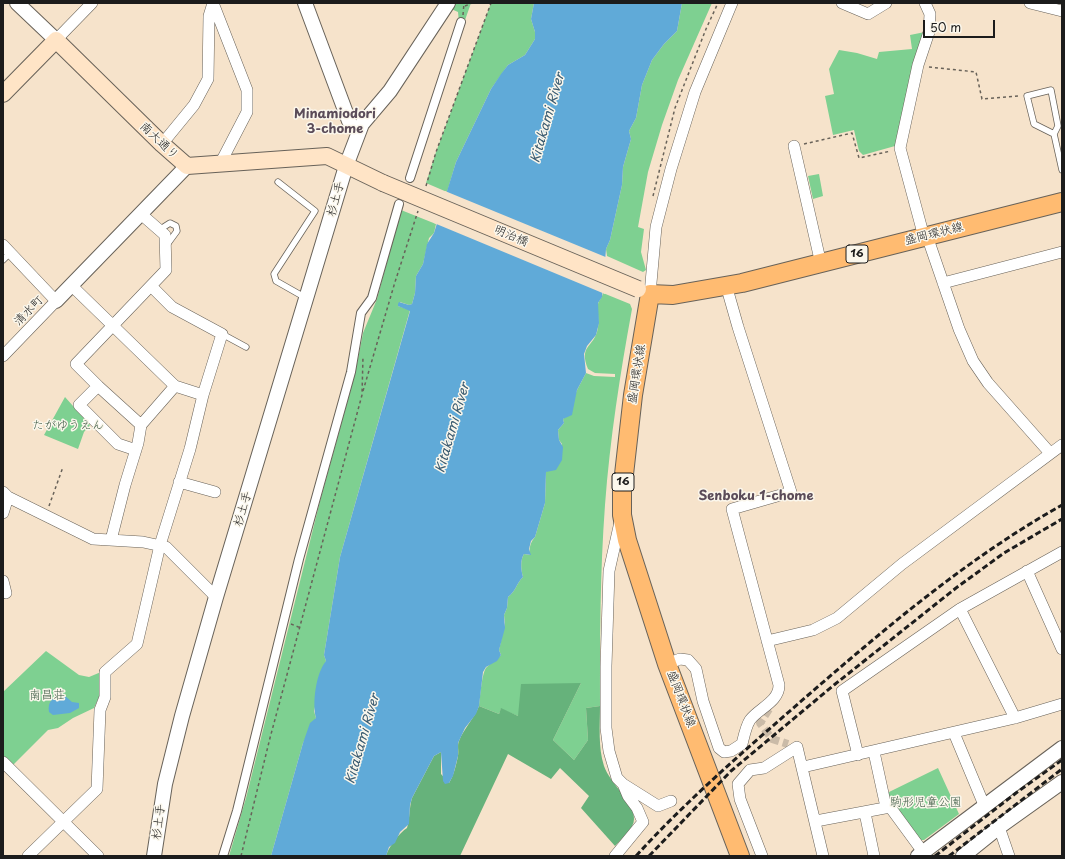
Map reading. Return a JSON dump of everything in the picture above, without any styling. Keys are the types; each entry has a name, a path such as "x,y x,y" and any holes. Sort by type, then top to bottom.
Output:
{"main road":[{"path":"3,94 56,40"},
{"name":"南大通り","path":"56,40 162,144 188,166 327,156 346,166"},
{"name":"明治橋","path":"346,166 371,176 383,183 644,292"},
{"name":"盛岡環状線","path":"740,856 667,664 626,540 622,515 622,492 644,292 673,295 742,283 1062,202"}],"street":[{"name":"南大通り","path":"17,3 56,40"},
{"path":"56,40 92,3"},
{"path":"162,144 194,104 208,79 209,16 213,3"},
{"path":"213,3 247,90 247,112 220,164"},
{"path":"305,3 349,121 352,132 352,148"},
{"name":"杉土手","path":"154,856 164,784 216,597 352,148 362,124 390,91 448,3"},
{"path":"842,3 868,14 886,3"},
{"path":"925,3 930,14 929,32 918,65 900,148 926,236 959,329 973,361 988,383 1050,453"},
{"path":"1030,3 1062,11"},
{"path":"644,292 656,227 671,169 695,92 732,5"},
{"path":"410,178 461,22"},
{"path":"349,121 358,122 368,117"},
{"path":"794,146 821,264"},
{"path":"5,253 56,301 188,166"},
{"path":"223,856 238,812 299,559 351,372 362,314 372,298 399,204"},
{"path":"142,214 165,235 166,270 76,364 98,386 142,425"},
{"path":"943,283 1062,252"},
{"path":"726,285 791,492 732,509 778,685 779,692 769,709"},
{"path":"72,286 175,386 203,395"},
{"path":"28,856 97,788 100,710 105,698 105,672 137,644 160,545 222,334 172,307 151,286"},
{"name":"清水町","path":"3,356 56,301"},
{"path":"98,386 79,405 118,444 136,450"},
{"path":"111,540 142,425 175,386"},
{"path":"767,641 813,630 837,618 902,564 1062,445"},
{"path":"179,482 215,492"},
{"path":"3,513 5,495 94,539 143,542 166,547 216,597"},
{"path":"622,515 609,571 606,674 606,728 609,751 617,778 623,784 658,806 671,801"},
{"path":"858,755 842,691 960,609 1062,552"},
{"path":"1027,571 1062,649"},
{"path":"3,581 6,593"},
{"path":"960,609 1015,718"},
{"path":"667,664 680,659 688,660 696,669 705,708 719,748 724,752 731,751 742,744 749,722 755,714 775,699"},
{"path":"803,767 954,733 1015,718 1062,704"},
{"path":"954,733 984,805"},
{"path":"762,856 740,799 738,784 750,770 764,768 792,745 803,767 823,856"},
{"path":"816,821 890,807 921,854 984,805 1062,748"},
{"path":"874,752 886,807"},
{"path":"3,762 98,856"},
{"path":"963,856 999,827 1062,782"},
{"path":"615,856 643,822 637,808 628,796 623,784"},
{"path":"864,813 874,856"},
{"path":"999,827 1009,856"}],"lane":[{"path":"1054,134 1034,124 1027,96 1051,90 1058,126 1054,134 1062,170"},
{"path":"278,182 315,211 274,274 276,281 307,298"},
{"path":"222,334 246,347"}],"path":[{"path":"464,7 472,3"},
{"path":"918,65 976,72 982,99 1027,96"},
{"path":"794,146 852,133 859,158 900,148"},
{"path":"241,856 270,738 362,395 364,354"},
{"path":"46,516 63,466"}],"green space":[{"path":"453,3 471,3 464,23 459,22 458,12 449,8"},
{"path":"491,3 534,3 531,19 535,32 535,39 525,55 508,65 491,89 456,162 447,192 426,183"},
{"path":"682,3 712,3 678,80 662,125 648,172 638,227 644,229 641,252 646,270 643,272 607,256 606,249 610,240 622,185 623,167 631,139 629,131 636,118 642,85 652,60 664,44 677,31"},
{"path":"925,32 895,146 863,155 859,151 854,130 833,135 825,96 834,94 829,69 839,50 857,53 877,59 879,52 912,49 910,35"},
{"path":"819,174 823,196 813,199 808,176"},
{"path":"401,210 436,224 434,233 429,238 423,264 416,276 415,293 412,304 409,305 400,302 398,306 410,310 340,557 324,655 326,661 314,711 316,718 303,743 271,856 229,856 246,798 320,501 355,374 363,333 377,299"},
{"path":"603,293 630,304 632,309 616,407 605,505 601,580 600,706 586,708 588,740 574,760 553,740 581,683 518,716 501,709 499,714 479,706 485,669 501,655 499,650 505,623 504,615 507,608 508,597 523,577 521,562 524,554 530,555 530,546 535,537 545,503 546,472 562,444 559,440 558,430 564,423 563,419 567,416 577,390 586,373 594,376 615,377 615,374 595,373 588,369 585,356 587,348 595,337 598,329 598,304"},
{"name":"たがゆうえん","path":"65,397 90,425 84,432 78,449 44,435"},
{"name":"南昌荘","path":"46,651 79,675 89,677 101,672 100,695 94,708 73,718 58,728 48,730 13,765 3,755 3,692"},
{"path":"581,683 553,740 574,760 588,740 586,708 600,706 600,744 604,766 611,779 631,806 634,819 630,830 615,846 581,808 589,796 560,768 551,779 508,754 460,856 386,856 395,840 407,828 412,798 434,756 441,752 441,774 449,783 454,773 459,741 479,706 499,714 501,708 518,716 521,684"},
{"name":"駒形児童公園","path":"938,768 959,814 924,840 920,840 887,793"}],"water":[{"name":"Kitakami River","path":"534,3 682,3 677,31 664,44 652,60 642,85 636,118 629,131 631,139 623,167 622,185 610,240 606,249 602,297 598,303 599,323 596,335 587,346 584,354 586,373 577,390 572,415 563,419 564,423 558,430 559,440 563,447 562,460 556,470 546,472 545,503 535,537 531,541 529,549 531,555 524,554 521,565 523,577 508,597 507,608 504,615 505,628 499,650 501,655 497,661 486,667 483,672 479,706 476,714 465,728 458,743 458,756 453,776 449,783 445,784 443,781 441,752 434,756 412,798 409,824 400,832 395,843 389,847 386,856 271,856 303,743 310,723 316,718 314,704 317,680 326,661 324,655 340,557 410,311 398,306 398,304 399,302 409,305 412,304 415,293 416,276 423,264 427,244 434,233 456,162 491,89 508,65 525,55 535,39 535,32 531,19"},
{"path":"64,695 72,702 79,703 79,708 70,713 53,715 49,712 50,702 54,698"}],"pier":[{"path":"445,191 608,258 605,294 434,223"}],"tunnel":[{"path":"769,709 760,723 772,739 788,744"}],"railway":[{"path":"636,856 695,796 736,758 893,623 958,572 1027,526 1062,505"},
{"path":"649,856 731,771 834,685 956,588 1004,553 1062,519"},
{"path":"935,856 1016,793 1062,760"},
{"path":"949,856 1062,769"}],"district":[{"name":"Minamiodori 3-chome","path":"335,122"},
{"name":"Senboku 1-chome","path":"756,496"}]}
